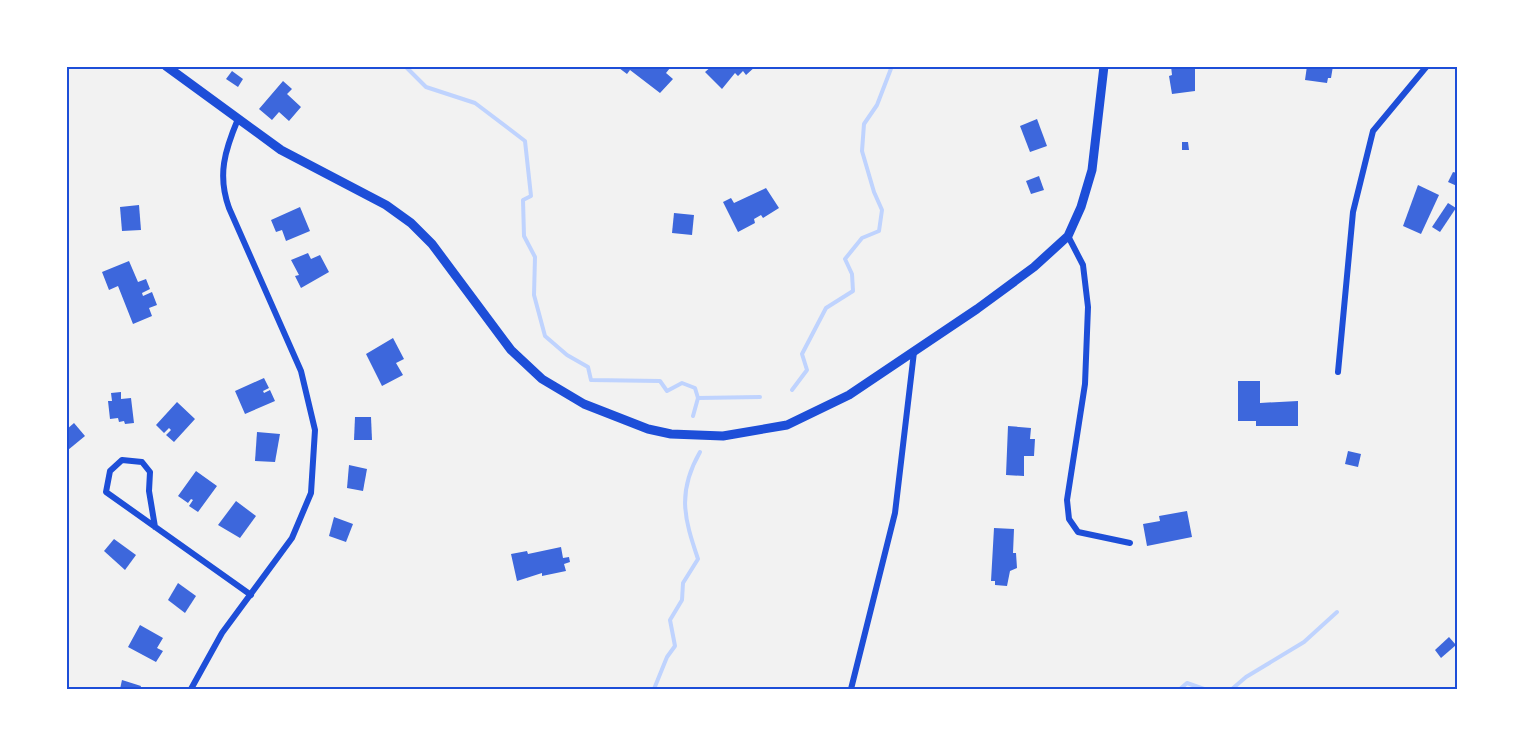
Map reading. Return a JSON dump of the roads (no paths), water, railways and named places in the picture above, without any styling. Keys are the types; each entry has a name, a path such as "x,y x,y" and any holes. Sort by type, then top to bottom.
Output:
{"street":[{"path":"166,66 295,159 386,205 411,223 432,244 511,350 542,379 584,404 648,429 671,434 723,436 787,425 849,395 1034,267 1068,236 1081,207 1092,171 1104,66"},
{"path":"1338,372 1353,212 1373,131 1427,66"},
{"path":"190,689 222,633 292,538 311,493 315,430 301,371 225,196 223,163 238,119"},
{"path":"1068,236 1083,265 1088,307 1085,384 1067,500 1069,519 1078,531 1130,543"},
{"path":"851,689 895,513 914,352"},
{"path":"155,527 149,491 150,472 142,462 122,460 110,471 106,492 155,527 251,595"}],"waterway":[{"path":"405,66 426,87 475,103 525,141 531,196 523,200 524,236 535,257 534,295 545,336 567,355 588,367 591,380 660,381 667,391 682,383 695,388 698,398 693,416"},
{"path":"792,390 807,370 802,354 826,308 853,291 852,274 845,259 862,238 879,231 882,210 862,151 864,124 877,105 892,66"},
{"path":"698,398 760,397"},
{"path":"654,689 667,657 675,646 670,620 682,600 683,583 698,559 689,531 685,505 688,480 700,452"},
{"path":"1232,689 1246,677 1304,642 1337,612"},
{"path":"1180,689 1187,683 1204,689"}]}
